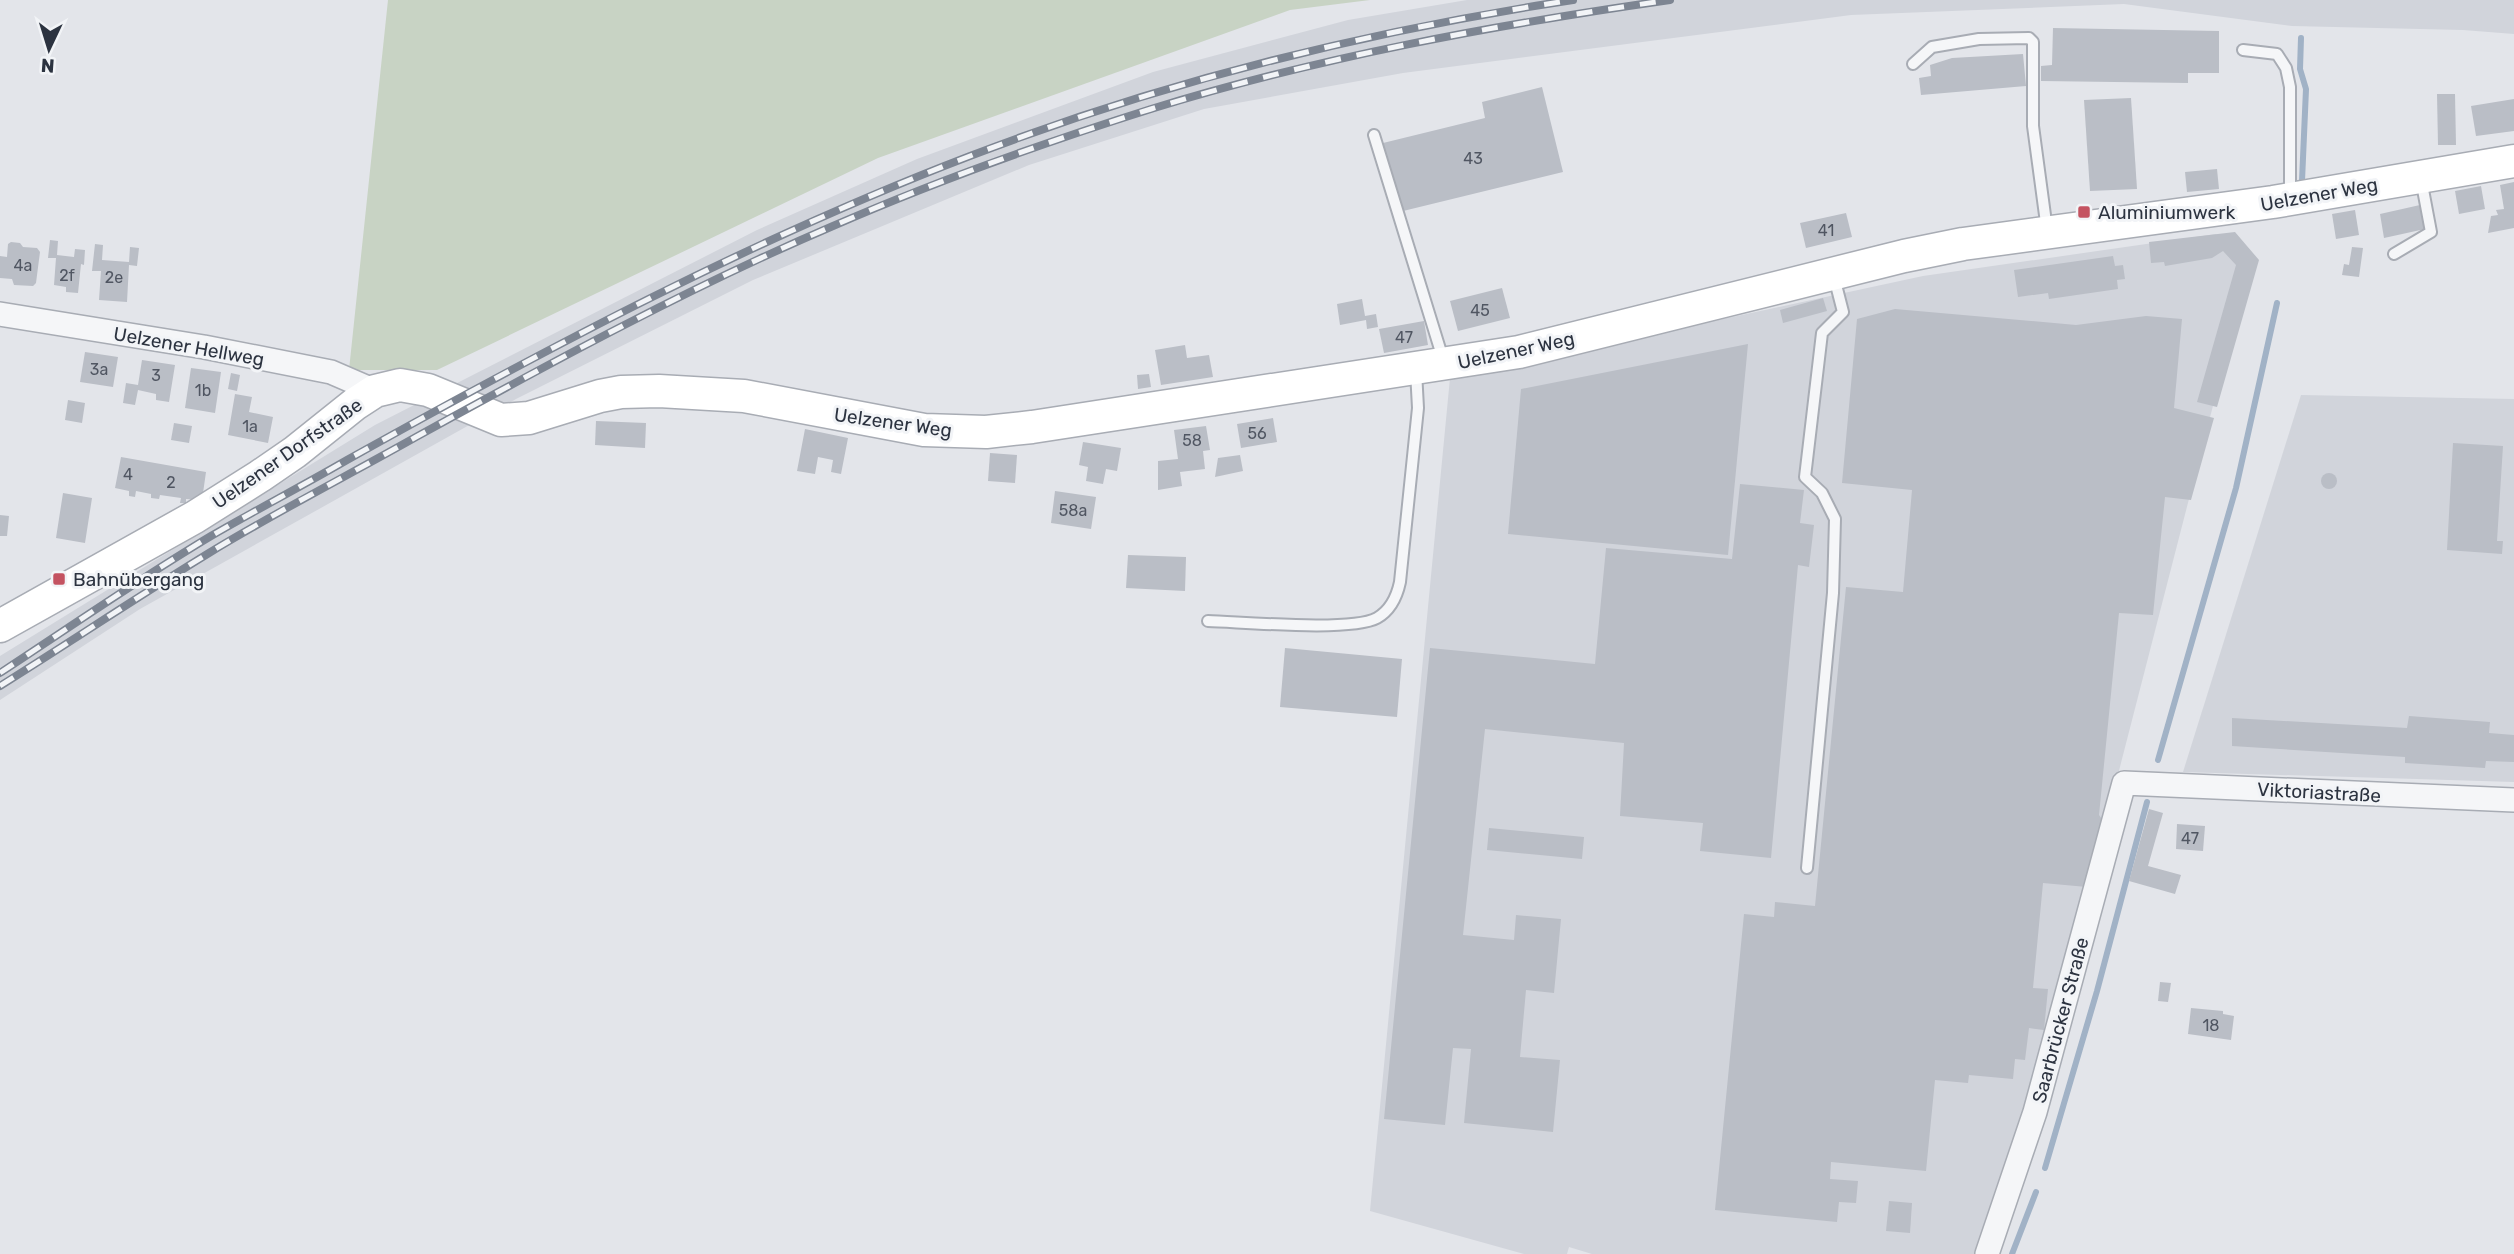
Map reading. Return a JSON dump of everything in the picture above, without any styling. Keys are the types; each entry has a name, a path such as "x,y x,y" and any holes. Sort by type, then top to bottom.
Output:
{"street":[{"name":"Uelzener Weg","path":"512,421 621,392 696,392 744,396 925,430 986,432 1519,352 1904,256 1964,244 2290,199 2514,161"},
{"name":"Uelzener Hellweg","path":"0,314 204,347 331,372 375,391"},
{"name":"Uelzener Dorfstraße","path":"0,626 195,517 295,452 375,391 400,385 421,388 456,400 488,416 512,421"},
{"name":"Viktoriastraße","path":"2124,783 2514,800"},
{"name":"Saarbrücker Straße","path":"1987,1254 2035,1112 2124,783"}],"lane":[{"path":"1913,64 1932,47 1979,39 2029,38 2033,42 2033,125 2047,233"},
{"path":"2243,50 2277,54 2286,68 2290,87 2290,199"},
{"path":"1208,621 1338,625 1363,623 1384,613 1397,595 1418,408 1430,366 1374,135"},
{"path":"2394,254 2431,232 2421,177"},
{"path":"1807,868 1833,593 1835,519 1822,493 1805,477 1822,333 1843,312 1834,274"}],"shaded area":[{"path":"1467,0 2514,0 2514,34 2463,30 2292,26 2124,4 1851,15 1403,73 1204,109 1029,165 753,280 516,399 140,609 0,700 0,656 375,425 757,230 917,159 1153,72 1348,20"},
{"path":"2216,234 2249,266 2105,825 2011,1161 1976,1254 1592,1254 1569,1247 1567,1254 1524,1254 1370,1211 1450,378 1923,276"},
{"path":"2301,395 2514,399 2514,782 2183,772"}],"green space":[{"path":"388,0 1370,0 1290,10 878,158 437,370 349,370"}],"building":[{"path":"2053,28 2219,31 2219,73 2188,73 2188,83 2041,81 2041,66 2052,65"},
{"path":"2023,54 2026,86 1921,95 1919,78 1931,76 1930,65 1952,58"},
{"path":"1542,87 1563,172 1399,212 1383,143 1485,118 1482,102"},
{"path":"2437,94 2455,94 2456,145 2438,145"},
{"path":"2131,98 2137,189 2090,191 2084,100"},
{"path":"2514,99 2514,131 2476,136 2471,106"},
{"path":"2217,169 2219,189 2187,192 2185,172"},
{"path":"2514,182 2514,228 2488,233 2491,216 2498,215 2496,210 2504,209 2500,185"},
{"path":"2481,186 2485,209 2459,214 2455,191"},
{"path":"2420,205 2425,229 2384,238 2380,214"},
{"path":"2355,210 2359,235 2336,239 2332,214"},
{"path":"1846,213 1852,237 1806,248 1800,223"},
{"path":"2235,232 2259,260 2217,407 2197,402 2236,265 2223,251 2212,258 2165,266 2164,262 2151,263 2149,242"},
{"path":"50,240 58,241 57,255 74,257 75,249 85,250 78,293 66,292 66,287 54,285 56,258 48,258"},
{"path":"20,243 23,247 37,248 40,252 36,283 33,286 14,285 12,279 0,278 0,256 7,257 8,244"},
{"path":"95,244 103,245 102,260 129,262 130,247 139,248 137,266 129,265 127,302 99,300 101,271 92,271"},
{"path":"2352,247 2363,248 2359,277 2342,275 2344,264 2349,265"},
{"path":"2113,256 2115,266 2123,265 2125,279 2117,280 2118,289 2049,299 2048,293 2018,297 2014,270"},
{"path":"1502,288 1510,318 1458,331 1450,301"},
{"path":"1823,298 1827,311 1783,323 1780,310"},
{"path":"1362,299 1365,316 1376,314 1378,327 1367,329 1366,320 1340,325 1337,304"},
{"path":"1895,309 2076,325 2146,316 2182,319 2174,408 2214,418 2191,500 2165,497 2153,615 2119,613 2099,815 2104,822 2087,887 2043,883 2033,988 2048,989 2044,1030 2029,1028 2025,1060 2015,1059 2013,1079 1969,1075 1968,1083 1935,1080 1926,1171 1831,1162 1830,1179 1858,1181 1856,1203 1839,1202 1837,1222 1715,1210 1744,914 1774,917 1775,902 1815,906 1846,587 1903,592 1912,490 1842,483 1857,319"},
{"path":"1424,321 1428,345 1384,353 1379,329"},
{"path":"1748,344 1728,555 1508,534 1521,389"},
{"path":"1185,345 1187,358 1209,355 1213,377 1161,385 1155,350"},
{"path":"85,352 118,357 113,387 80,382"},
{"path":"142,360 175,365 169,402 156,400 156,394 138,390 135,405 123,403 126,383 138,385"},
{"path":"191,368 221,372 215,413 185,408"},
{"path":"231,373 240,375 237,391 228,389"},
{"path":"1149,374 1151,387 1138,389 1137,375"},
{"path":"235,394 252,397 249,412 273,417 268,443 228,435"},
{"path":"68,400 85,403 82,423 65,420"},
{"path":"1273,418 1277,442 1241,448 1237,424"},
{"path":"596,421 646,423 645,448 595,445"},
{"path":"174,423 192,426 189,443 171,440"},
{"path":"1206,426 1210,450 1203,451 1205,469 1180,472 1182,486 1158,490 1158,461 1178,459 1174,430"},
{"path":"805,429 848,438 841,474 831,472 833,460 818,457 815,474 797,471"},
{"path":"1083,442 1121,448 1117,471 1106,469 1103,484 1086,481 1088,467 1079,465"},
{"path":"2453,443 2503,446 2497,541 2503,541 2502,554 2447,550"},
{"path":"990,453 1017,455 1015,483 988,481"},
{"path":"1240,455 1243,471 1215,477 1218,458"},
{"path":"121,457 206,472 202,500 186,499 186,503 180,503 181,498 160,495 159,499 151,498 151,494 136,491 135,497 129,496 129,491 115,488"},
{"path":"2329,473 2335,475 2335,487 2329,489 2323,487 2321,481 2323,475"},
{"path":"1740,484 1804,490 1800,523 1814,525 1809,567 1798,565 1771,858 1700,851 1703,823 1620,816 1624,743 1485,729 1463,935 1514,940 1516,915 1561,919 1554,993 1526,990 1520,1057 1560,1060 1553,1132 1464,1123 1471,1049 1453,1048 1445,1125 1384,1119 1430,648 1595,664 1606,548 1732,559"},
{"path":"1055,491 1096,497 1091,529 1051,523"},
{"path":"63,493 92,498 85,543 56,538"},
{"path":"0,515 9,516 7,536 0,536"},
{"path":"1128,555 1186,557 1185,591 1126,588"},
{"path":"1285,648 1402,659 1397,717 1280,707"},
{"path":"2409,716 2490,722 2489,733 2514,735 2514,762 2486,761 2485,768 2405,763 2405,757 2232,746 2232,718 2407,728"},
{"path":"2149,809 2163,813 2148,866 2181,875 2175,894 2129,881"},
{"path":"2177,824 2205,826 2203,851 2176,849"},
{"path":"1489,828 1584,837 1582,859 1487,850"},
{"path":"2160,982 2171,983 2168,1002 2158,1001"},
{"path":"2191,1008 2223,1011 2223,1014 2234,1016 2231,1040 2188,1034"},
{"path":"1889,1201 1912,1203 1910,1233 1886,1231"}],"waterway":[{"path":"2301,38 2300,69 2306,89 2302,181"},
{"path":"2158,760 2236,488 2277,303"},
{"path":"2045,1168 2097,991 2147,802"},
{"path":"2012,1254 2036,1192"}],"railway":[{"path":"0,673 211,536 423,418 653,297 889,188 1043,129 1192,82 1343,43 1573,0"},
{"path":"0,686 234,538 467,409 674,300 872,209 1070,135 1215,90 1408,44 1538,20 1670,0"}],"place":[{"name":"Aluminiumwerk","path":"2084,212"},
{"name":"Bahnübergang","path":"59,579"}]}
